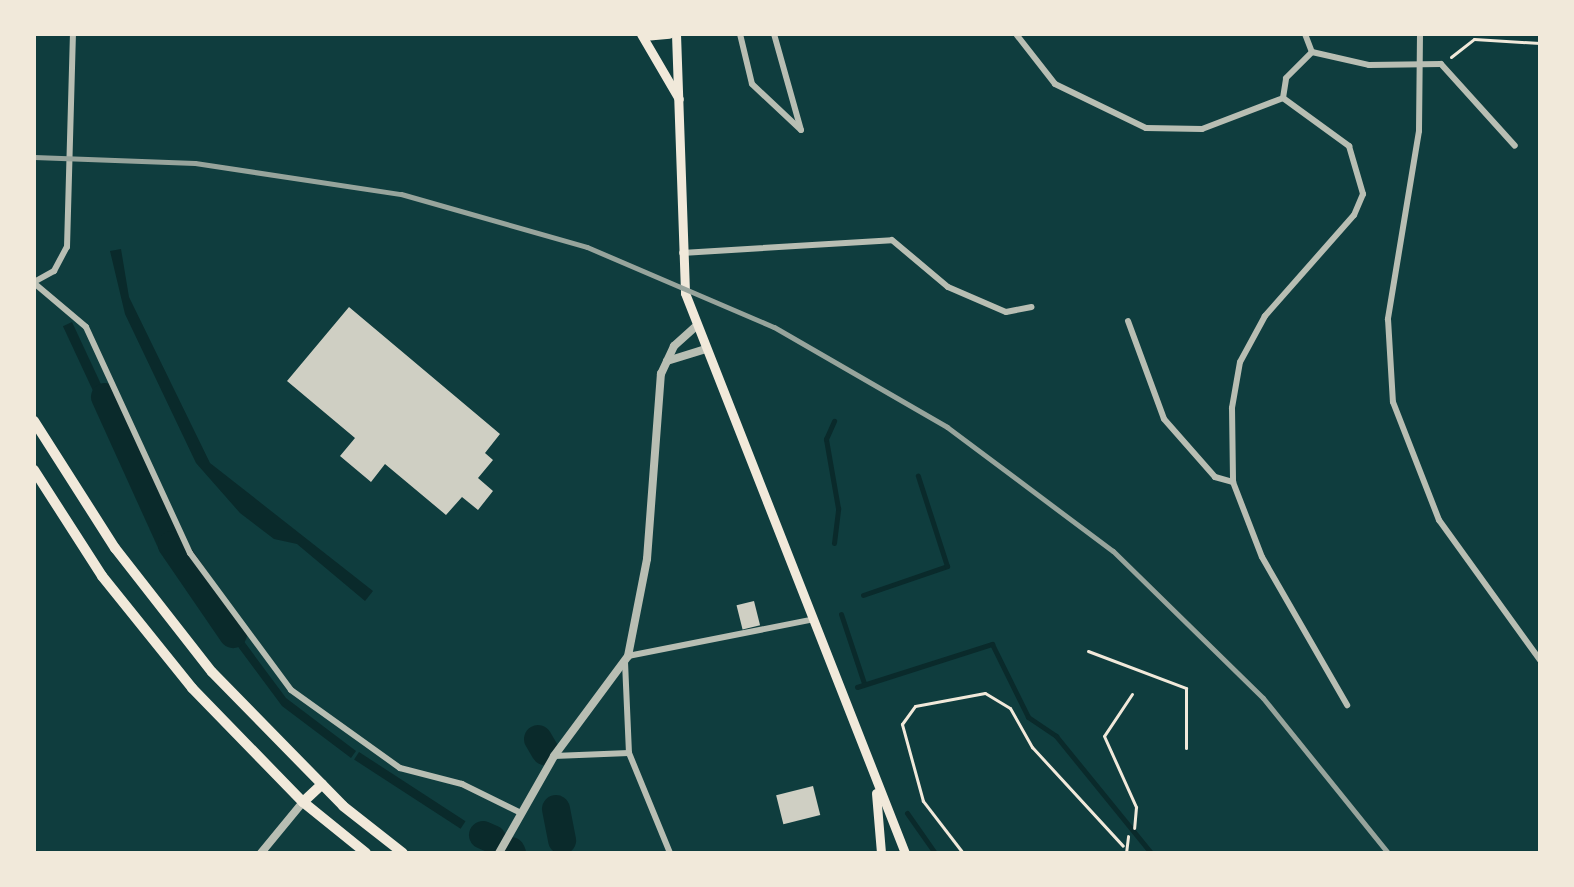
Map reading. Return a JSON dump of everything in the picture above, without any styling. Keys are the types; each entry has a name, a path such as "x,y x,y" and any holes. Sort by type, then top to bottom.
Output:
{"main road":[{"path":"669,34 642,35 683,108"},
{"path":"676,34 683,108 682,253 697,325 810,620 905,853"},
{"path":"34,421 180,634 322,784 403,853"},
{"path":"34,470 102,576 183,678 303,802 366,853"},
{"path":"874,853 882,848 875,782"},
{"path":"303,802 322,784"}],"street":[{"path":"73,34 67,247 54,271 34,282 86,327 182,538 256,645 297,696 400,768 462,784 519,812"},
{"path":"740,34 752,84 801,130 774,34"},
{"path":"1016,34 1055,84 1146,128 1202,129 1283,98"},
{"path":"1305,34 1312,52"},
{"path":"1420,34 1412,188 1388,319 1393,402 1439,520 1540,660"},
{"path":"1283,98 1286,78 1312,52"},
{"path":"1312,52 1369,65 1441,64 1515,146"},
{"path":"1283,98 1349,146 1363,194 1348,223 1265,316 1240,362 1232,408 1233,482 1262,557 1347,705"},
{"path":"682,253 892,240 948,287 1006,312 1032,307"},
{"path":"1128,321 1164,419 1215,477 1233,482"},
{"path":"670,853 629,753 627,659 647,559 667,361 697,325"},
{"path":"667,361 706,349"},
{"path":"499,853 519,812 554,756 627,659 810,620"},
{"path":"554,756 629,753"},
{"path":"261,853 303,802"}],"path":[{"path":"1441,64 1474,39 1540,43"},
{"path":"1088,651 1186,688 1186,748"},
{"path":"963,853 923,801 902,724 915,706 985,693 1010,708 1032,747 1126,853"},
{"path":"1132,694 1104,736 1136,807 1134,828"},
{"path":"1123,846 1128,836"}],"water":[{"path":"121,249 129,297 210,463 373,591 365,601 297,544 274,539 240,513 196,463 125,314 110,251"},
{"path":"72,322 122,429 113,433 63,326"},
{"path":"124,432 152,492 143,496 115,436"},
{"path":"168,526 181,553 212,597 204,601 178,563 160,529"},
{"path":"214,601 286,698 356,751 351,758 282,706 207,605"},
{"path":"359,752 466,821 461,829 354,760"}],"building":[{"path":"349,307 500,434 485,453 493,460 478,478 493,491 478,510 462,497 446,515 385,464 371,482 340,456 355,438 287,381"},
{"path":"754,601 760,625 743,630 737,605"},
{"path":"813,786 820,815 783,824 776,795"}],"waterway":[{"path":"105,397 172,545 233,634"},
{"path":"834,421 826,439 838,508 834,543"},
{"path":"863,595 947,566 918,476"},
{"path":"841,614 864,683"},
{"path":"857,687 992,644 1028,717 1056,736 1151,853"},
{"path":"538,739 545,751"},
{"path":"556,809 562,840"},
{"path":"907,813 935,853"},
{"path":"483,835 492,839"}],"railway":[{"path":"34,157 195,163 401,194 587,247 774,327 947,427 1113,551 1263,698 1388,853"}]}
